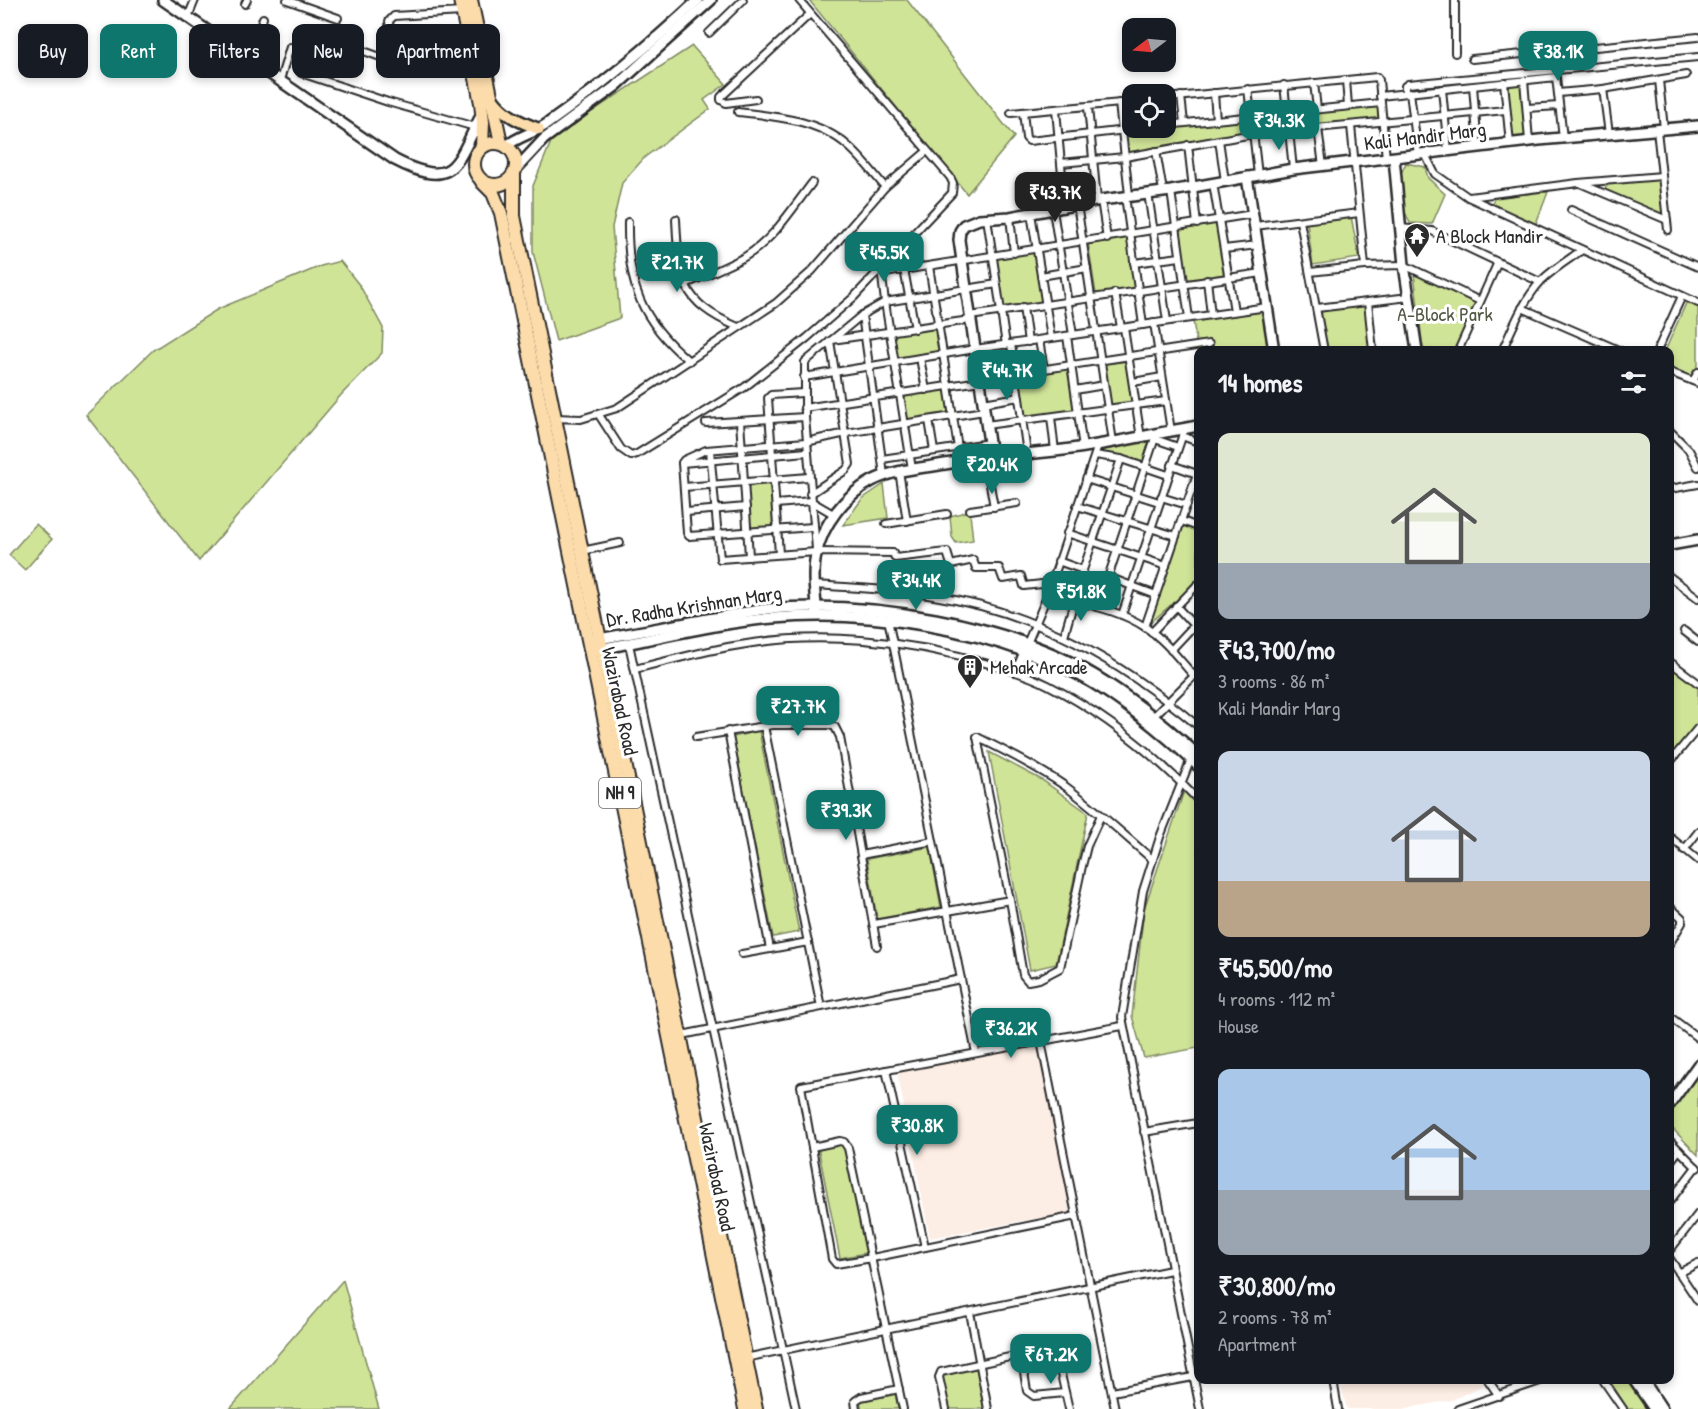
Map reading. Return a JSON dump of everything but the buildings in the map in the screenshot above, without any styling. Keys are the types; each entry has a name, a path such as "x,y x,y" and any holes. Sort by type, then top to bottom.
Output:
{"highway":[{"path":"471,0 490,96 503,145"},
{"path":"462,6 482,114 482,147"},
{"path":"488,144 503,145 514,153 515,172 507,182 499,186 482,182 474,166 476,154 482,147 488,144"},
{"name":"Wazirabad Road","path":"515,172 514,216 582,551 595,645 740,1360 756,1409"},
{"name":"Wazirabad Road","path":"482,182 494,193 501,213 682,1035 740,1360 745,1409"}],"main road":[{"path":"490,96 509,116 541,134"}],"street":[{"path":"188,17 195,0"},
{"path":"287,0 338,18"},
{"path":"313,9 315,0"},
{"path":"503,145 521,136 541,134 616,86 698,0"},
{"path":"515,172 549,122 711,0"},
{"path":"709,33 743,0"},
{"path":"599,415 621,449 631,456 745,387 854,297 952,193 953,183 950,177 798,0"},
{"path":"1455,0 1455,53"},
{"path":"165,1 198,24"},
{"path":"364,51 386,59 392,55 389,21 394,16 462,6"},
{"path":"756,99 726,103 721,100 721,97 810,14"},
{"path":"261,24 263,18"},
{"path":"1472,59 1698,38"},
{"path":"280,80 290,47"},
{"path":"1698,57 1405,86 1421,154 1435,174 1468,197 1698,303"},
{"path":"1558,93 1603,89 1686,75"},
{"path":"1176,124 1348,106 1408,93 1556,77 1563,138"},
{"path":"277,78 395,160 426,173 441,174 456,165 482,114"},
{"path":"316,78 475,127"},
{"path":"1176,97 1378,78 1416,346"},
{"path":"1346,80 1348,106"},
{"path":"1524,80 1529,141"},
{"path":"1659,80 1662,176 1668,230"},
{"path":"1504,82 1510,144"},
{"path":"1314,83 1317,109"},
{"path":"1284,85 1287,112"},
{"path":"1473,86 1478,148"},
{"path":"1248,89 1258,175"},
{"path":"1442,89 1448,151"},
{"path":"1603,89 1609,134"},
{"path":"1214,93 1216,120"},
{"path":"1181,96 1184,123"},
{"path":"1023,112 1026,140 1059,137 1122,130 1119,103"},
{"path":"1011,113 1122,103"},
{"path":"1527,108 1559,105"},
{"path":"1088,107 1093,160 1107,239"},
{"path":"1056,110 1065,207"},
{"path":"1061,163 1125,157 1253,134 1506,110"},
{"path":"738,112 800,122 834,136 858,156 885,187"},
{"path":"1351,126 1365,266"},
{"name":"Kali Mandir Marg","path":"988,457 989,443 958,240 964,225 972,221 1010,217 1099,200 1167,191 1293,169 1529,141 1698,126"},
{"path":"1318,128 1323,166"},
{"path":"1288,131 1293,169"},
{"path":"1123,138 1130,235 1143,325"},
{"path":"1219,140 1225,181"},
{"path":"1188,146 1197,224"},
{"path":"555,418 581,419 599,415 630,401 776,303 812,271 885,187 927,151"},
{"path":"1156,151 1175,227 1189,318"},
{"path":"1468,197 1578,183 1662,176"},
{"path":"1247,177 1273,346"},
{"path":"686,284 745,256 762,244 776,230 812,183"},
{"path":"1213,183 1234,311"},
{"path":"1578,183 1667,220"},
{"path":"1148,193 1167,321"},
{"path":"1077,204 1113,442"},
{"path":"1053,210 1068,300 1072,365 1083,448"},
{"path":"1571,210 1698,267"},
{"path":"1031,213 1051,338"},
{"path":"1255,226 1359,213"},
{"path":"912,469 885,302 882,277 884,273 1253,214"},
{"path":"1010,217 1014,253"},
{"path":"987,218 1000,311 1015,373 1027,453"},
{"path":"676,219 678,258 686,284 699,306 738,327"},
{"path":"1300,221 1323,346"},
{"path":"628,222 631,271 647,315 668,343 689,361"},
{"path":"1400,228 1432,231 1540,282"},
{"path":"1224,249 1258,245"},
{"path":"1504,346 1522,308 1540,282 1582,250"},
{"path":"1134,263 1180,257"},
{"path":"1460,346 1498,262"},
{"path":"1310,272 1365,266 1404,265 1480,301"},
{"path":"929,266 958,447"},
{"path":"1041,276 1087,268"},
{"path":"904,269 915,329"},
{"path":"831,340 940,325 1000,311 1068,300 1262,273"},
{"path":"1207,280 1211,315"},
{"path":"595,645 629,644 754,620 816,612 816,552 804,408 805,362 862,315 885,302 997,284"},
{"path":"1116,293 1129,356 1141,438"},
{"path":"1659,346 1682,296"},
{"path":"1317,308 1408,297"},
{"path":"1368,302 1372,346"},
{"path":"1023,307 1028,342"},
{"path":"804,377 944,354 1267,307"},
{"path":"1522,308 1609,346"},
{"path":"862,315 884,475"},
{"path":"1154,323 1172,431"},
{"path":"776,504 811,497 846,470 850,464 831,340"},
{"path":"1039,340 1044,369"},
{"path":"1196,346 1209,344"},
{"path":"804,408 1194,346"},
{"path":"920,358 926,390"},
{"path":"1674,374 1696,382 1698,372"},
{"path":"1133,382 1162,377"},
{"path":"1075,390 1104,385"},
{"path":"779,554 768,398 771,394 804,393"},
{"path":"682,463 701,452 710,450 806,442 846,433 953,416 1019,397"},
{"path":"986,425 1166,401"},
{"path":"706,423 805,417"},
{"path":"1051,417 1055,451"},
{"path":"929,420 934,451"},
{"path":"740,421 750,556"},
{"path":"1015,672 1048,594 1096,450 1113,442 1155,437 1172,431 1183,432 1194,428"},
{"path":"1183,432 1194,439"},
{"path":"1122,615 1183,432"},
{"path":"1674,435 1689,450 1698,467"},
{"path":"1155,437 1178,447"},
{"path":"1098,607 1155,437"},
{"path":"882,459 989,443"},
{"path":"816,552 835,514 853,493 884,475 899,471 988,457 1083,448 1096,450 1168,475"},
{"path":"710,450 720,559 816,552 893,553 895,558 947,552 951,565 973,561 976,568 999,568 1003,579 1021,576 1024,586 1051,583"},
{"path":"682,463 807,452"},
{"path":"988,457 994,507"},
{"path":"1064,636 1083,570 1121,459"},
{"path":"682,463 688,535 813,527"},
{"path":"1172,465 1194,471"},
{"path":"899,471 908,521"},
{"path":"684,487 809,477"},
{"path":"1086,479 1136,495 1187,505"},
{"path":"1674,488 1698,484"},
{"path":"1145,627 1187,505 1194,492"},
{"path":"811,497 835,514"},
{"path":"970,510 1017,503"},
{"path":"1077,506 1176,536"},
{"path":"686,512 746,507"},
{"path":"886,524 947,514"},
{"path":"1182,521 1194,526"},
{"path":"1067,533 1166,566"},
{"path":"1674,544 1698,540"},
{"path":"582,551 620,543"},
{"path":"1058,561 1083,570"},
{"path":"1108,577 1156,595"},
{"path":"1674,580 1698,598"},
{"path":"815,585 934,596 967,602 1037,624 1085,647 1169,701 1194,723"},
{"path":"1152,632 1194,588"},
{"path":"1048,594 1122,615 1145,627 1194,672"},
{"path":"1176,606 1194,622"},
{"name":"Dr. Radha Krishnan Marg","path":"595,645 755,611 928,617 1026,648 1095,675 1134,701 1151,721 1194,756"},
{"path":"888,616 976,1053"},
{"path":"1171,650 1194,628"},
{"path":"1684,631 1698,642"},
{"path":"635,669 729,647 779,641 825,639 893,643 940,651 1015,672 1056,689 1113,723 1194,796"},
{"path":"629,644 795,1409"},
{"path":"1674,665 1698,683"},
{"path":"1151,721 1194,676"},
{"path":"696,737 764,726 830,725 835,728 840,737 877,946"},
{"path":"764,726 821,1007"},
{"path":"1674,757 1698,728"},
{"path":"728,731 770,949"},
{"path":"1101,815 1087,846 1060,968 1032,981 1024,978 977,737 1047,775 1101,815 1153,861"},
{"path":"1194,759 1181,782 1143,891 1133,941 1122,1026 1194,1382"},
{"path":"1684,850 1698,832"},
{"path":"861,855 933,841"},
{"path":"1674,841 1698,860"},
{"path":"873,924 1010,900"},
{"path":"1674,911 1682,918 1682,923 1674,937"},
{"path":"742,954 808,942"},
{"path":"682,1035 961,979"},
{"path":"1674,1020 1698,1038"},
{"path":"1076,1216 872,1258 839,1264 833,1262 801,1086 1122,1026"},
{"path":"1041,1041 1115,1409"},
{"path":"1674,1098 1698,1065"},
{"path":"886,1070 925,1247"},
{"path":"1144,1132 1194,1124"},
{"path":"812,1148 840,1141 846,1144 903,1409"},
{"path":"1674,1145 1697,1168 1674,1196"},
{"path":"1674,1157 1679,1150"},
{"path":"1674,1245 1698,1214"},
{"path":"1679,1272 1698,1263"},
{"path":"1674,1265 1698,1301"},
{"path":"740,1360 1171,1270"},
{"path":"970,1312 988,1409"},
{"path":"946,1409 939,1374 943,1371 1046,1349 1056,1353 1069,1409"},
{"path":"1021,1354 1027,1391 1030,1394 1034,1396 1065,1393"},
{"path":"1112,1392 1193,1377"},
{"path":"1195,1384 1200,1409"},
{"path":"1334,1384 1338,1409"},
{"path":"1491,1384 1499,1396"},
{"path":"1458,1409 1532,1384"},
{"path":"1606,1384 1623,1409"},
{"path":"1637,1384 1654,1409"},
{"path":"1645,1384 1662,1409"},
{"path":"856,1409 855,1401 861,1397 898,1389"}],"shaded area":[{"path":"1037,1043 1072,1212 930,1238 897,1071"},
{"path":"1340,1384 1484,1385 1452,1400 1403,1409 1347,1409"}],"green space":[{"path":"809,0 907,0 1014,137 967,194"},
{"path":"692,46 726,84 704,100 710,109 645,157 622,183 612,227 620,318 556,341 533,252 533,186 553,137"},
{"path":"1524,85 1528,140 1511,143 1505,86"},
{"path":"1378,106 1379,120 1259,131 1258,117"},
{"path":"1242,119 1244,132 1128,153 1126,138 1176,138 1176,126"},
{"path":"1406,163 1425,167 1428,178 1445,194 1432,224 1410,223 1403,207 1398,186"},
{"path":"1660,178 1665,217 1603,191 1609,183"},
{"path":"1548,192 1535,226 1491,205 1497,193"},
{"path":"1351,216 1359,258 1313,265 1307,223"},
{"path":"1218,223 1226,274 1186,280 1178,229"},
{"path":"1128,237 1135,288 1096,294 1088,243"},
{"path":"1035,250 1042,302 1002,308 995,256"},
{"path":"340,261 360,286 383,328 382,353 341,395 199,561 86,415 153,350 218,309 321,266"},
{"name":"A-Block Park","path":"1414,273 1480,301 1459,346 1423,346"},
{"path":"1687,301 1698,306 1698,365 1692,377 1674,368 1674,346 1667,346"},
{"path":"1366,304 1371,346 1326,346 1320,312"},
{"path":"1262,312 1268,346 1197,346 1193,321"},
{"path":"938,328 942,352 897,359 893,335"},
{"path":"1128,361 1134,404 1109,408 1103,364"},
{"path":"1070,368 1077,412 1024,418 1018,376"},
{"path":"948,389 952,414 907,421 903,396"},
{"path":"1149,441 1143,464 1100,454 1101,446"},
{"path":"770,482 773,528 750,530 746,484"},
{"path":"884,484 888,518 843,525 862,499"},
{"path":"965,512 970,514 973,540 956,543 952,537 950,516"},
{"path":"36,524 52,539 25,570 9,555"},
{"path":"1183,524 1194,528 1194,585 1149,624"},
{"path":"1674,665 1698,686 1698,724 1674,755"},
{"path":"759,731 799,932 773,937 733,737"},
{"path":"989,752 1042,780 1088,813 1056,964 1030,970"},
{"path":"1185,788 1194,796 1194,1049 1144,1058 1132,1016 1144,909"},
{"path":"930,847 941,907 877,919 867,859"},
{"path":"1698,1074 1698,1155 1674,1130 1674,1102"},
{"path":"844,1142 866,1253 840,1258 818,1147"},
{"path":"343,1280 379,1409 230,1409"},
{"path":"976,1364 984,1409 949,1409 942,1371"},
{"path":"1612,1384 1642,1384 1659,1409 1628,1409"},
{"path":"895,1392 898,1409 862,1409 859,1399"}],"place":[{"name":"A Block Mandir","path":"1417,259"},
{"name":"Mehak Arcade","path":"970,690"}]}
